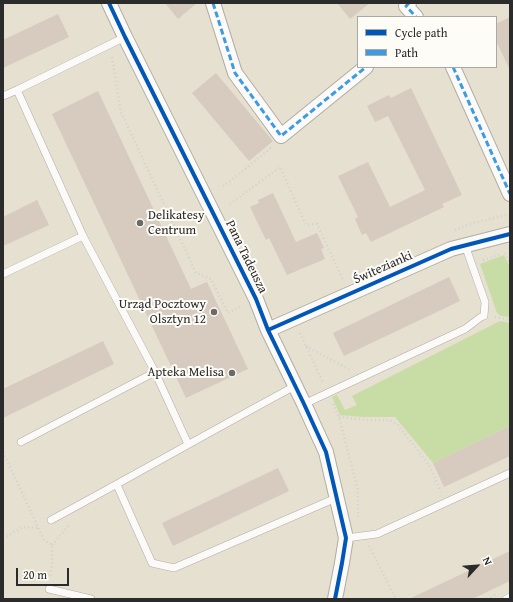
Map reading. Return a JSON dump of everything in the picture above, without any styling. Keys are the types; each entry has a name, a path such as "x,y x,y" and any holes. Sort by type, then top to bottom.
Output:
{"street":[{"name":"Pana Tadeusza","path":"109,3 256,299 268,330 326,452 346,538 335,599"},
{"path":"213,3 235,72 281,136 365,68"},
{"path":"409,3 406,6 415,16"},
{"path":"453,68 510,194"},
{"name":"Świtezianki","path":"268,330 451,249 510,234"}],"lane":[{"path":"3,96 125,37"},
{"path":"17,90 83,236 155,372 188,444"},
{"path":"3,274 83,236"},
{"path":"304,404 465,329 484,316 485,302 465,245"},
{"path":"21,442 155,372"},
{"path":"51,520 295,386"},
{"path":"346,538 377,534 510,473"},
{"path":"116,485 152,563 174,568 336,498"},
{"path":"49,590 91,599"},
{"path":"506,599 510,597"}],"path":[{"path":"110,45 121,112 196,273 211,279 228,313 256,299"},
{"path":"223,186 279,141 281,136"},
{"path":"230,204 280,167 306,225 317,224 343,280"},
{"path":"479,262 510,251"},
{"path":"505,253 510,263"},
{"path":"348,375 354,372 305,346 339,417 358,490 358,520"},
{"path":"339,417 367,420 389,420 398,425 429,465 443,496"},
{"path":"3,452 38,529 44,540 52,545 52,564 49,590"},
{"path":"3,538 23,527 38,529 51,520"},
{"path":"367,543 396,599"}],"green space":[{"path":"504,255 510,267 510,317 501,316 497,313 480,264"},
{"path":"500,321 510,323 510,426 433,463 395,417 340,415 332,397 337,395 345,410 357,405 352,396"}],"building":[{"path":"165,3 197,3 178,19"},
{"path":"337,3 370,3 350,19"},
{"path":"58,14 69,37 3,68 3,40"},
{"path":"510,17 510,70 497,43 497,24"},
{"path":"216,73 273,141 249,161 192,93"},
{"path":"411,88 462,195 442,204 444,207 371,242 366,233 362,235 355,219 358,217 338,176 368,162 390,207 425,190 388,116 375,122 367,106 389,95 391,98"},
{"path":"98,91 191,289 207,282 248,369 186,398 52,114"},
{"path":"273,193 296,242 317,233 324,248 321,249 325,259 287,275 269,238 266,240 250,207 259,203 258,200"},
{"path":"37,200 49,225 3,246 3,217"},
{"path":"449,277 460,301 344,356 333,333"},
{"path":"103,341 114,364 3,418 3,389"},
{"path":"510,426 510,456 444,487 433,463"},
{"path":"278,468 289,491 173,546 162,523"},
{"path":"510,551 510,581 472,599 409,599"}],"marked path":[{"path":"213,3 235,73 281,136 365,68"},
{"path":"409,3 406,6 415,16"},
{"path":"453,68 510,194"}],"cycle path":[{"path":"109,3 256,299 268,330 326,452 346,538 335,599"},
{"path":"268,330 451,249 510,234"}],"place":[{"name":"Delikatesy Centrum","path":"140,223"},
{"name":"Urząd Pocztowy Olsztyn 12","path":"214,312"},
{"name":"Apteka Melisa","path":"232,373"}]}
